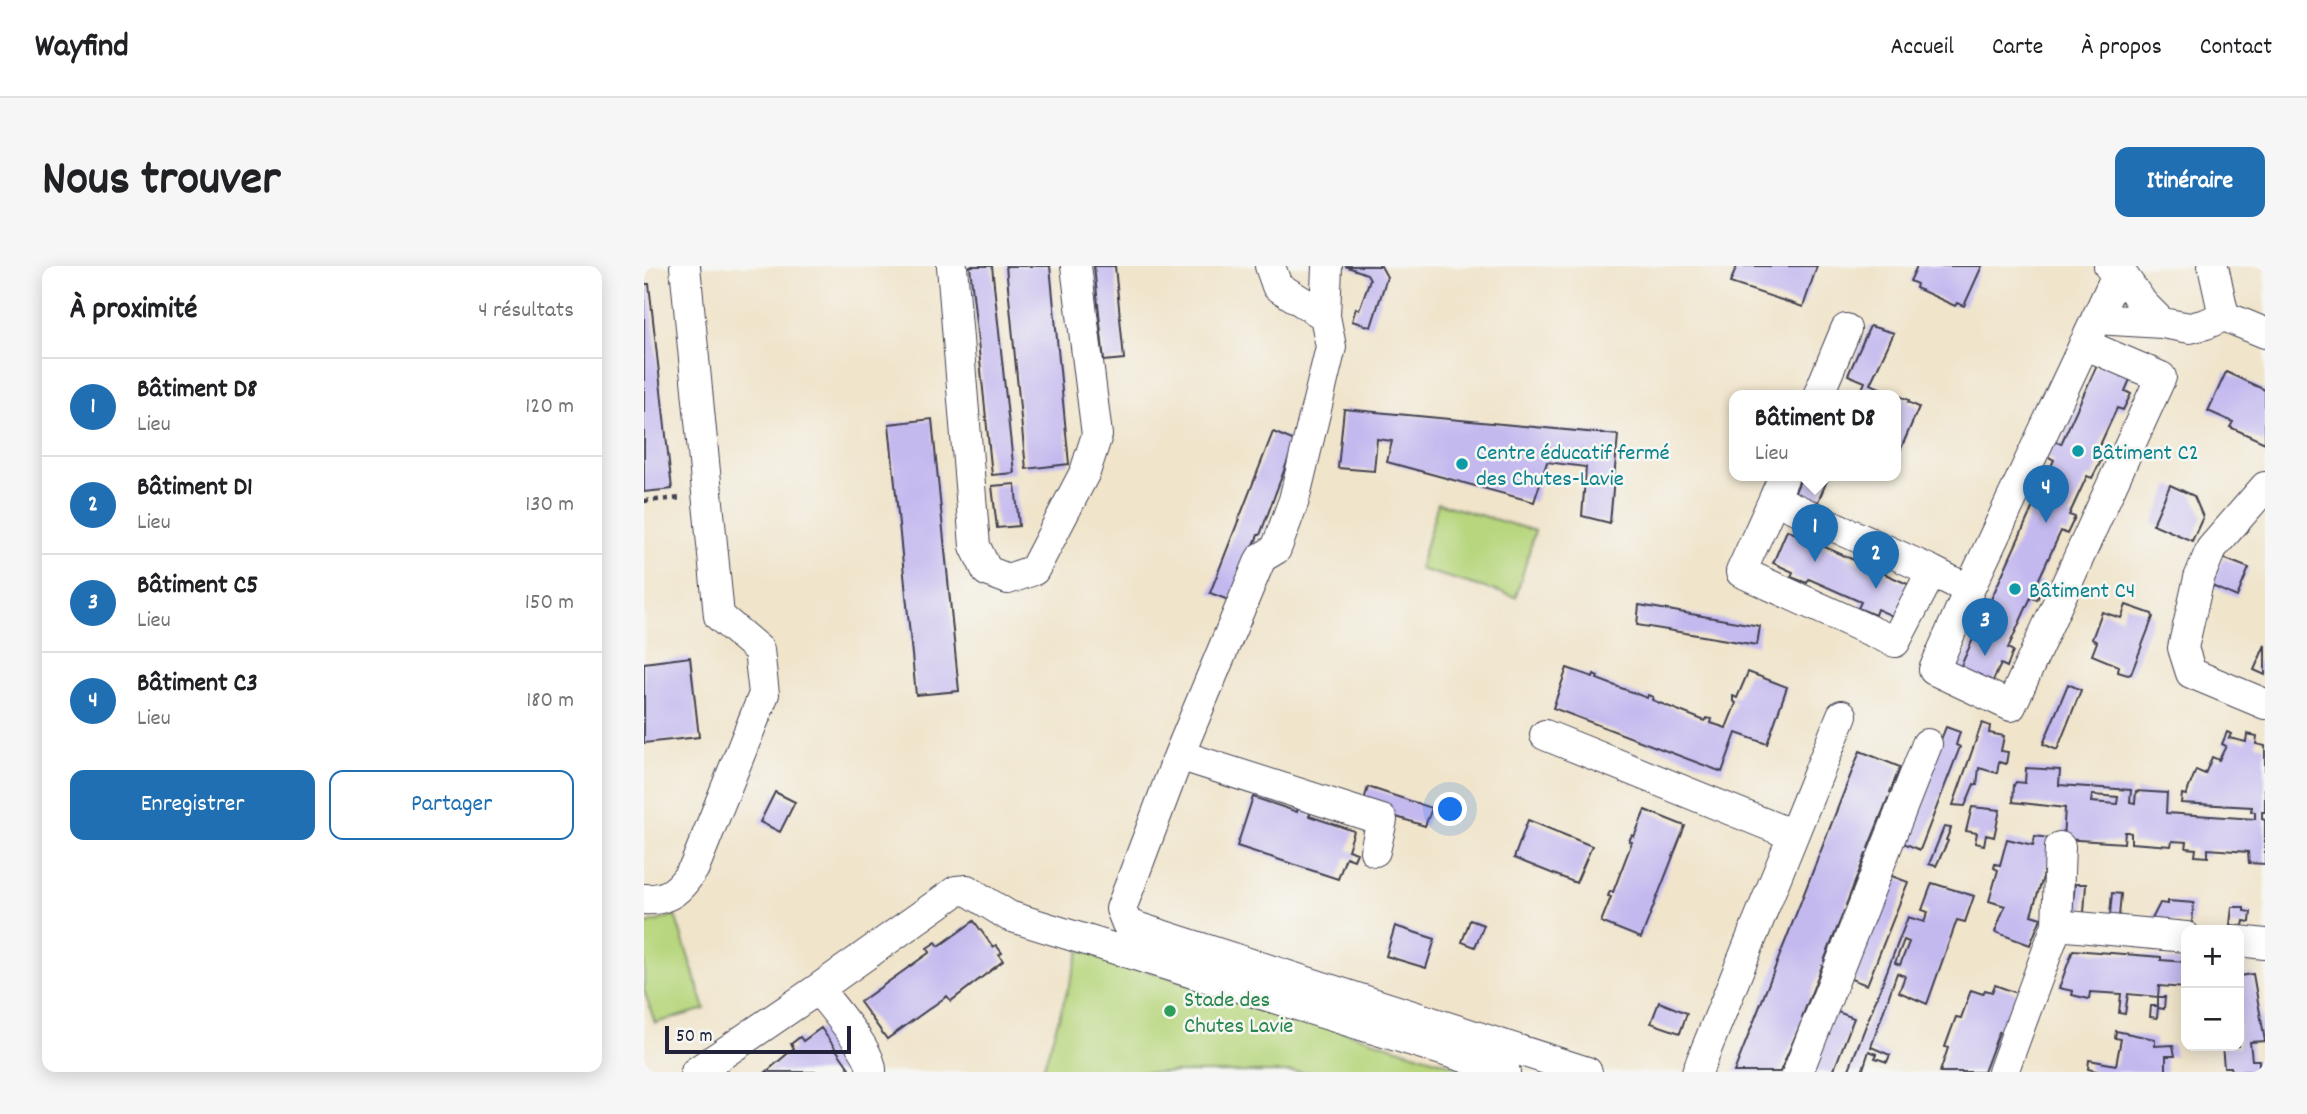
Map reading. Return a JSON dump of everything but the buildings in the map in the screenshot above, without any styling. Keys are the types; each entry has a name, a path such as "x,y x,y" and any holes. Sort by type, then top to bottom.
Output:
{"street":[{"path":"644,899 657,900 681,888 694,868 764,694 760,650 719,616 685,266"},
{"path":"952,266 975,546 987,571 1008,579 1034,570 1085,472 1097,435 1076,266"},
{"path":"1270,266 1277,286 1325,316"},
{"path":"1327,266 1325,316 1331,347 1294,500 1276,549 1261,558 1179,755 1121,909 1127,924 1587,1072"},
{"path":"2213,266 2224,316"},
{"path":"2116,267 2143,304 2162,323"},
{"path":"2090,331 2161,377 2011,706 1934,670 2090,331 2116,267"},
{"path":"2090,331 2162,323 2190,328 2224,316 2265,334"},
{"path":"1821,390 1846,329"},
{"path":"2265,487 2211,549 2199,578 2183,648 2190,673 2265,704"},
{"path":"1932,571 1895,642 1741,572 1779,488 1969,590"},
{"path":"1697,1072 1842,715"},
{"path":"1545,735 1793,835"},
{"path":"1798,1072 1927,744"},
{"path":"1179,755 1382,820 1375,851"},
{"path":"2003,1072 2057,925 2060,847"},
{"path":"696,1072 956,891 967,890 1009,916 1506,1072"},
{"path":"2057,925 2181,937"},
{"path":"2244,942 2265,944"},
{"path":"818,989 864,1051 872,1066 871,1072"}],"path":[{"path":"644,501 671,499"}],"green space":[{"path":"1438,503 1535,531 1516,597 1419,569"},
{"path":"675,915 705,1009 655,1023 644,990 644,925"},
{"name":"Stade des Chutes Lavie","path":"1080,950 1475,1072 1042,1072"}],"place":[{"name":"Bâtiment C2","path":"2078,451"},
{"name":"Centre éducatif fermé des Chutes-Lavie","path":"1462,464"},
{"name":"Bâtiment C3","path":"2046,523"},
{"name":"Bâtiment D8","path":"1815,562"},
{"name":"Bâtiment D1","path":"1876,589"},
{"name":"Bâtiment C4","path":"2015,589"},
{"name":"Bâtiment C5","path":"1985,656"},
{"name":"Stade des Chutes Lavie","path":"1170,1011"}]}
